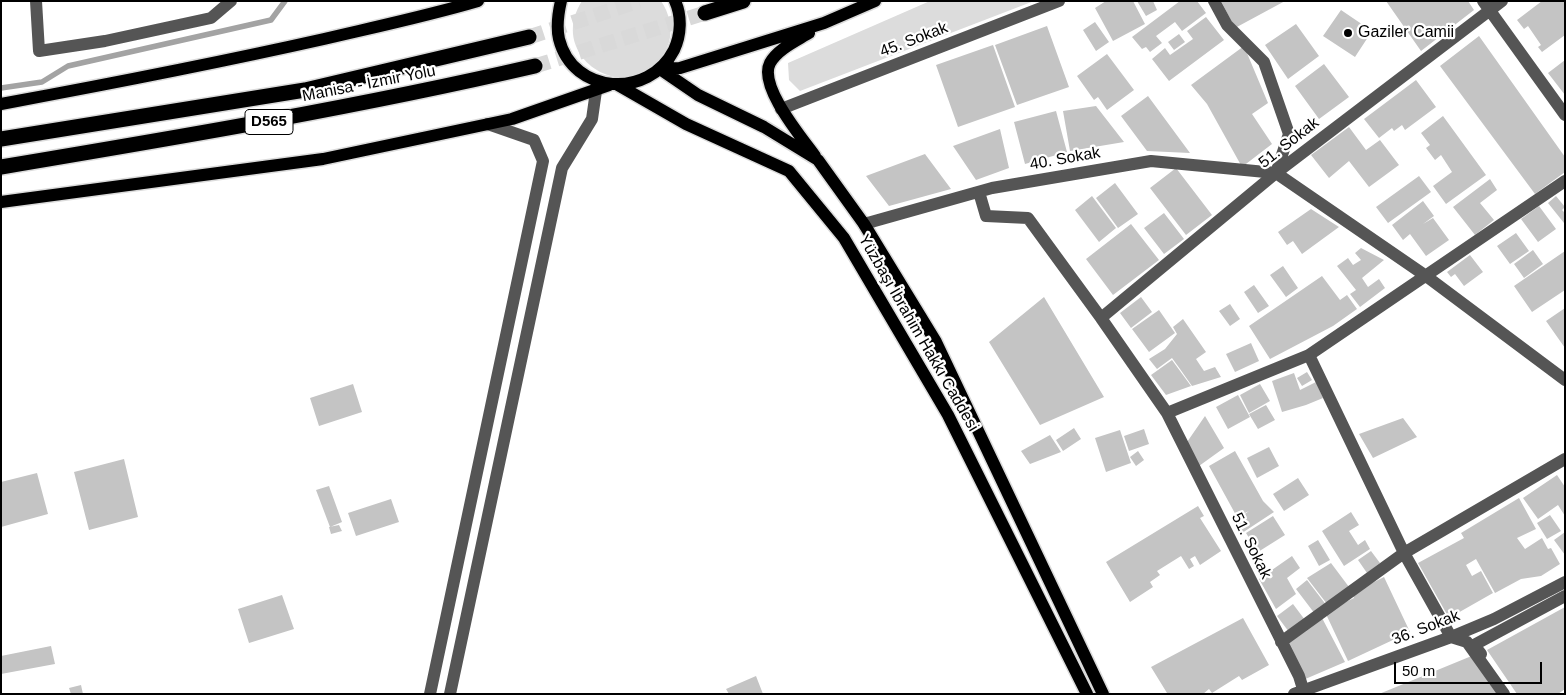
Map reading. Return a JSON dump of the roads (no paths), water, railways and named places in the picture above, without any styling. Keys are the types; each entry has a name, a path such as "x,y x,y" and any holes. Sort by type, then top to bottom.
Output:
{"highway":[{"path":"705,13 742,1"},
{"name":"Manisa - İzmir Yolu","path":"1,139 305,90 529,37"},
{"name":"Manisa - İzmir Yolu","path":"1,167 269,122 403,96 535,66"}],"main road":[{"path":"1,104 154,76 435,14 478,1"},
{"name":"Yüzbaşı İbrahim Hakkı Caddesi","path":"561,1 557,19 559,39 567,58 581,72 613,85 686,124 789,171 844,238 948,415 1087,694"},
{"path":"660,69 680,68 824,24 876,1"},
{"path":"1,202 323,159 512,119 613,85 638,82 660,69 669,59 677,42 680,23 676,2"},
{"path":"818,160 781,109 767,79 769,65 787,47 824,24"},
{"name":"Yüzbaşı İbrahim Hakkı Caddesi","path":"660,69 698,95 764,127 818,160 864,224 936,342 1103,694"}],"street":[{"path":"36,1 38,51 105,41 211,18 230,1"},
{"name":"45. Sokak","path":"781,109 1059,1"},
{"path":"1214,1 1227,24 1264,62 1289,134 1276,173 1426,276 1565,380"},
{"name":"51. Sokak","path":"1101,318 1276,173 1486,6 1502,1"},
{"path":"1486,6 1565,115"},
{"path":"450,694 562,168 592,119 596,91"},
{"path":"430,694 542,161 534,140 488,124"},
{"name":"40. Sokak","path":"864,224 980,192 1151,161 1276,173"},
{"path":"1167,413 1309,355 1565,181"},
{"name":"51. Sokak","path":"980,192 986,216 1028,218 1167,413 1281,642 1298,692"},
{"path":"1309,355 1404,554 1452,637 1467,642 1504,694"},
{"path":"1281,642 1404,554 1565,459"},
{"name":"36. Sokak","path":"1298,692 1452,637 1494,619 1565,582"},
{"path":"1512,694 1474,645 1565,596"}],"waterway":[{"path":"1,88 42,82 68,66 271,20 285,1"}],"tunnel":[{"path":"529,37 639,1"},
{"path":"535,66 705,13"}],"place":[{"name":"Gaziler Camii","path":"1348,33"}]}
